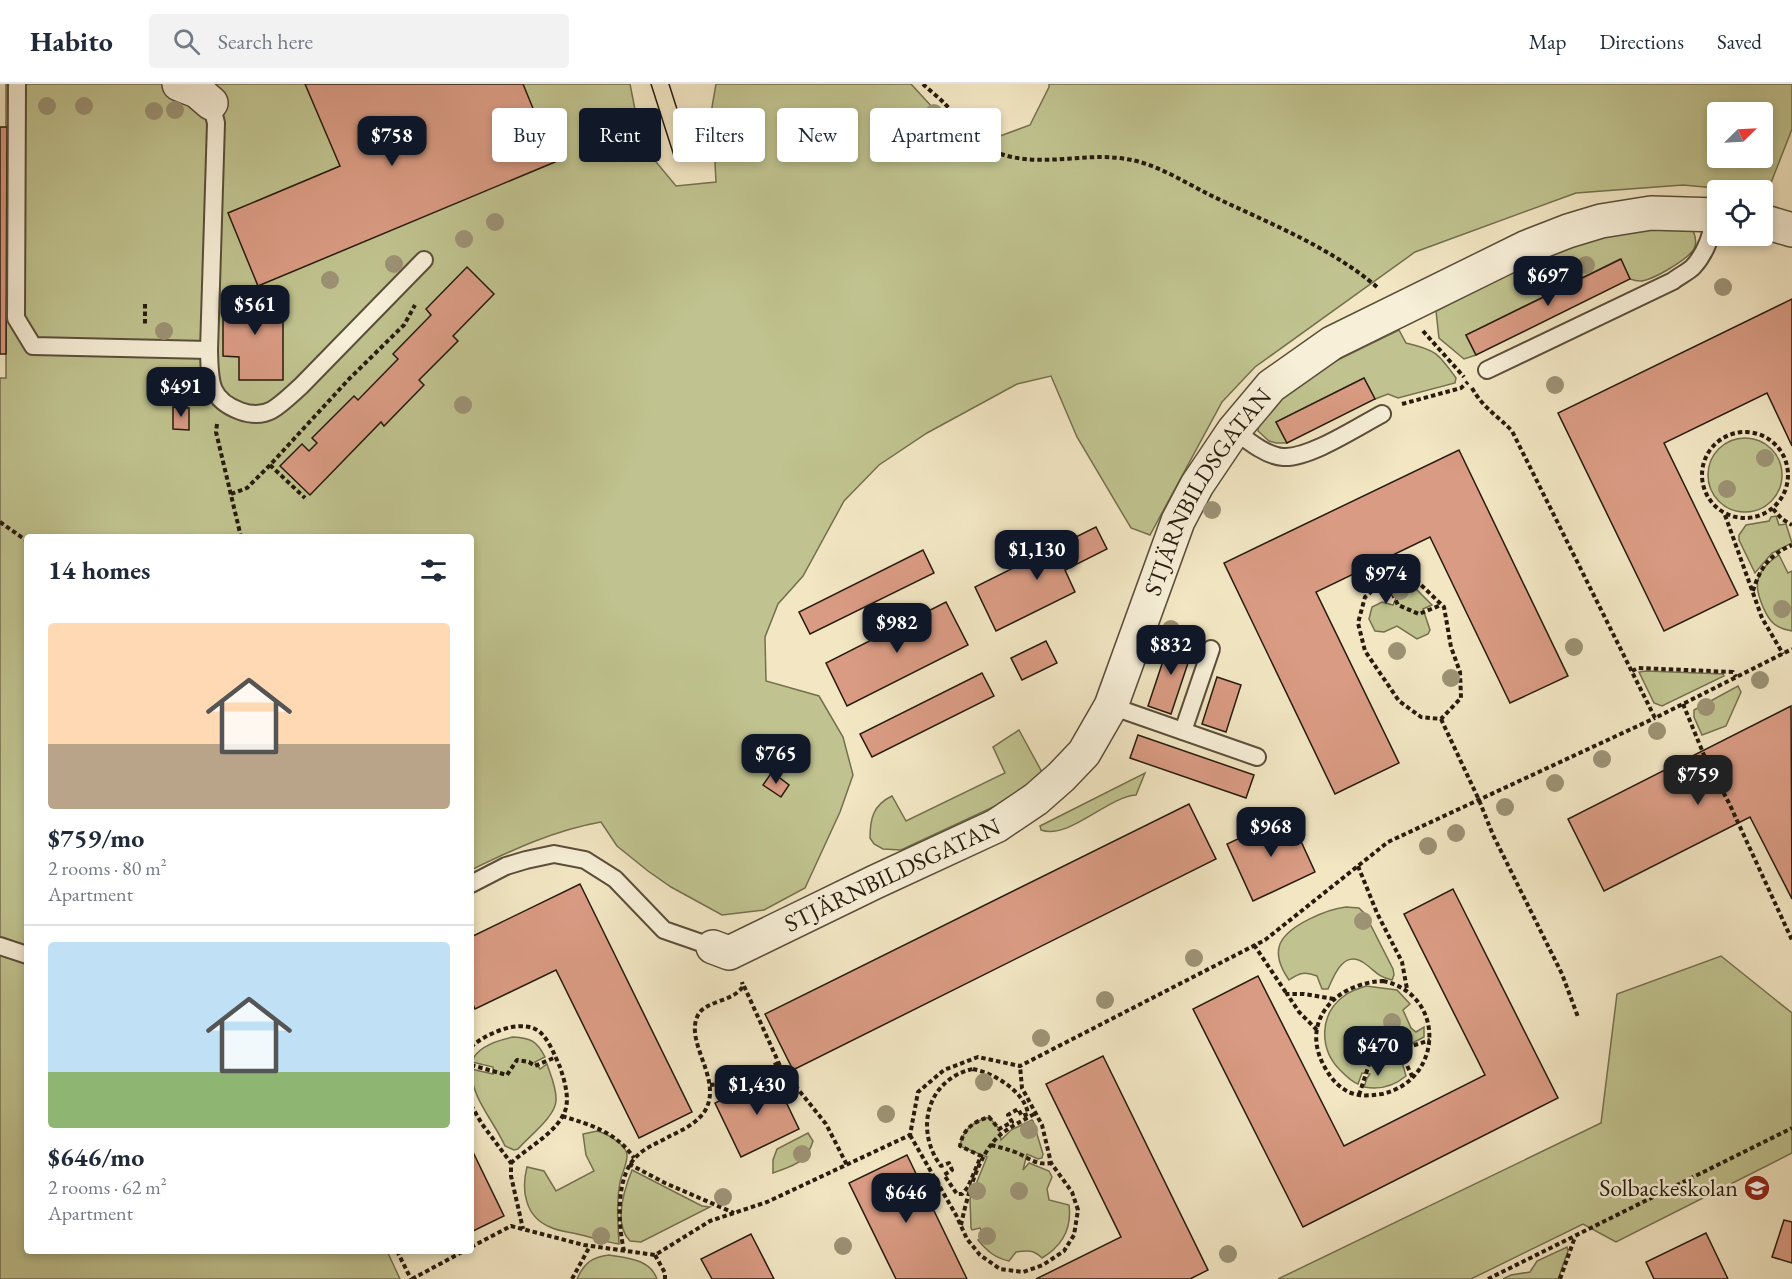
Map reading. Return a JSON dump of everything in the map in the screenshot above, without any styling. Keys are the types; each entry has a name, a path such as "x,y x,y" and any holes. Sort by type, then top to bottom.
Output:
{"street":[{"path":"179,84 197,91 211,103"},
{"name":"STJÄRNBILDSGATAN","path":"721,950 996,826 1036,799 1061,777 1084,753 1111,706 1178,520 1197,485 1234,430 1271,386 1332,343 1527,247 1601,221 1651,213 1707,215"},
{"path":"1773,224 1792,230"}],"lane":[{"path":"17,84 16,318 33,346 209,350"},
{"path":"211,103 216,123 209,350 210,381 220,401 227,406 250,414 270,411 301,386 424,261"},
{"path":"1480,374 1673,281 1693,267 1707,244"},
{"path":"1234,430 1253,444 1282,458 1317,449 1382,414"},
{"path":"1183,731 1211,649"},
{"path":"1111,706 1257,757"},
{"path":"474,882 506,866 554,854 585,860 615,879 664,930 721,950"},
{"path":"0,946 24,954"}],"path":[{"path":"922,84 943,102 975,138 1003,155 1036,161 1096,156 1129,159 1160,170 1294,236 1357,270 1383,292"},
{"path":"231,494 247,488 349,379 404,325 419,298 424,261"},
{"path":"1421,328 1451,360 1481,404 1512,431 1655,718"},
{"path":"1412,401 1461,388 1480,374"},
{"path":"220,401 216,432 240,534"},
{"path":"1744,432 1759,433 1773,441 1786,460 1791,482 1773,509 1758,515 1738,518 1725,514 1711,502 1701,475 1703,460 1712,446 1729,436 1744,432"},
{"path":"270,465 305,498"},
{"path":"1773,509 1782,519 1792,525"},
{"path":"1725,514 1762,618 1783,654"},
{"path":"0,522 24,539"},
{"path":"1753,591 1762,567 1772,556 1792,545"},
{"path":"1401,576 1418,582 1444,607 1451,647 1460,672 1461,698 1441,719 1420,717 1399,701 1365,651 1358,623 1365,597 1386,579 1401,576"},
{"path":"1386,579 1398,605 1419,614 1441,605"},
{"path":"1020,1066 1022,1088 1042,1125 1051,1163 1072,1192 1078,1210 1074,1235 1064,1251 1043,1265 1023,1272 1000,1269 980,1255 967,1239 910,1135 918,1092 944,1070 978,1057 1020,1066 1265,940 1388,842 1655,718 1792,649"},
{"path":"1632,671 1638,668 1733,672 1736,677"},
{"path":"1683,704 1792,940"},
{"path":"1441,719 1493,835 1562,974 1578,1017"},
{"path":"1358,866 1377,913 1402,962 1407,989"},
{"path":"1254,945 1299,1012 1317,1030"},
{"path":"721,950 743,986 781,1068 826,1124 847,1165"},
{"path":"1383,981 1407,989 1417,999 1429,1026 1430,1039 1421,1068 1402,1087 1391,1092 1359,1095 1346,1091 1332,1080 1321,1063 1315,1040 1325,1010 1334,999 1350,988 1367,982 1383,981"},
{"path":"624,1251 619,1231 619,1208 629,1164 639,1153 696,1121 705,1112 709,1102 710,1080 699,1052 696,1027 698,1015 705,1008 739,993 743,986"},
{"path":"1287,994 1334,999"},
{"path":"474,1045 497,1032 522,1026 537,1029 553,1049 565,1082 567,1106 557,1126 511,1163"},
{"path":"1401,1053 1415,1044 1430,1039"},
{"path":"1359,1095 1374,1049 1392,1041 1401,1053 1413,1078"},
{"path":"474,1066 507,1075 517,1060 529,1062 535,1066 556,1057"},
{"path":"710,1085 747,1078 778,1062"},
{"path":"973,1069 986,1071 1021,1098 1028,1111 1026,1116 1022,1116 1017,1109 1008,1115 1012,1122 999,1129 989,1117 971,1124 966,1130 960,1146 981,1156 968,1187 962,1194 957,1194 944,1175 952,1170 949,1163 941,1166 927,1134 927,1120 935,1096 951,1077 963,1071 973,1069"},
{"path":"474,1110 511,1163 511,1176 523,1229"},
{"path":"961,1225 968,1195 991,1144 1009,1128 1036,1113"},
{"path":"562,1116 597,1126 621,1142 634,1158"},
{"path":"1488,1279 1792,1128"},
{"path":"474,1245 511,1226 590,1246 655,1255 710,1221 767,1202 910,1135"},
{"path":"991,1144 1031,1161 1051,1163"},
{"path":"629,1164 665,1184 734,1213"},
{"path":"1560,1279 1575,1236"},
{"path":"572,1279 590,1246"},
{"path":"399,1254 412,1279 458,1254"},
{"path":"655,1255 665,1272 665,1279"}],"green space":[{"path":"6,84 630,84 635,108 579,108 579,162 656,162 676,186 716,182 715,162 765,162 765,108 712,108 716,84 911,84 933,108 870,108 870,162 1001,162 1001,136 1030,125 1049,84 1792,84 1792,129 1772,180 1707,180 1707,187 1683,185 1576,193 1415,252 1255,367 1222,402 1150,535 1131,528 1077,437 1051,376 1017,384 927,433 879,465 844,501 803,576 778,604 765,637 766,681 819,696 843,737 853,775 840,812 805,888 764,910 722,915 671,887 648,871 617,846 601,822 550,835 474,869 474,534 24,534 24,1254 388,1254 400,1279 0,1279 0,378 6,378"},
{"path":"1678,225 1693,230 1696,242 1694,249 1661,274 1640,281 1630,279 1620,259 1466,335 1476,355 1464,359 1439,338 1436,311 1523,266 1586,239"},
{"path":"1399,330 1406,343 1436,354 1456,378 1455,383 1398,398 1388,394 1375,399 1364,378 1276,422 1287,443 1269,441 1258,431 1263,412 1313,372"},
{"path":"1738,438 1752,438 1766,444 1776,454 1782,468 1780,489 1766,506 1752,512 1738,512 1724,506 1714,496 1708,482 1708,468 1714,454 1724,444"},
{"path":"1776,516 1779,525 1786,524 1792,543 1772,553 1755,573 1739,540 1739,535 1746,525 1769,521 1771,517"},
{"path":"1779,555 1788,573 1792,571 1792,631 1781,628 1771,621 1763,607 1757,585 1763,569"},
{"path":"1399,583 1416,589 1432,605 1423,609 1430,630 1428,634 1417,639 1397,626 1384,632 1375,631 1369,619 1372,607 1382,602 1393,605 1396,598 1391,584"},
{"path":"1639,672 1723,674 1724,676 1662,706 1654,703"},
{"path":"1738,686 1741,692 1726,726 1702,735 1694,717 1694,710"},
{"path":"1019,730 1043,774 1006,801 901,850 883,849 874,844 870,838 872,819 877,808 886,800 892,796 906,821 1005,773 993,747"},
{"path":"1145,773 1136,795 1125,797 1064,829 1041,830 1040,826"},
{"path":"1346,907 1359,908 1365,914 1393,969 1392,980 1379,975 1364,963 1351,959 1345,961 1341,966 1328,989 1322,989 1317,976 1306,973 1289,980 1279,958 1280,944 1284,937 1309,919"},
{"path":"1721,956 1792,1013 1792,1153 1616,1242 1583,1224 1471,1279 1278,1279 1601,1123 1617,994"},
{"path":"1366,986 1397,990 1410,1004 1403,1010 1411,1028 1416,1032 1424,1027 1424,1037 1401,1049 1400,1055 1406,1076 1392,1085 1364,1087 1370,1074 1362,1073 1358,1084 1348,1078 1333,1062 1325,1042 1326,1022 1336,1003 1349,993"},
{"path":"513,1037 524,1038 539,1047 545,1057 535,1062 540,1069 547,1064 556,1096 551,1114 518,1149 514,1150 505,1146 474,1087 474,1070 493,1074 493,1067 474,1062 474,1056 483,1048"},
{"path":"989,1117 999,1129 1001,1140 1011,1130 1033,1121 1043,1154 1042,1158 1038,1159 1027,1154 1023,1170 1029,1163 1049,1171 1052,1177 1047,1189 1049,1200 1069,1205 1069,1221 1064,1236 1055,1248 1042,1258 1036,1253 1027,1251 1016,1252 1009,1261 995,1256 978,1240 984,1236 980,1228 972,1230 971,1228 970,1199 987,1157 960,1146 970,1127"},
{"path":"597,1131 619,1143 627,1154 618,1198 619,1244 553,1228 535,1217 530,1210 525,1193 527,1167 544,1171 556,1191 594,1171 586,1155 583,1134"},
{"path":"808,1133 813,1141 807,1155 798,1163 773,1173 773,1160 777,1149"},
{"path":"632,1170 702,1206 710,1207 641,1242 630,1241 622,1226 621,1216 623,1197"},
{"path":"1567,1247 1568,1251 1558,1279 1503,1279 1511,1275 1530,1272 1537,1261"},
{"path":"609,1255 643,1263 654,1272 657,1279 577,1279 589,1262"}],"building":[{"path":"305,84 523,84 533,108 492,108 492,162 555,162 258,286 228,213 340,166"},
{"path":"0,127 7,127 6,354 0,354"},
{"path":"1621,259 1630,279 1476,355 1466,335"},
{"path":"467,267 494,294 453,336 458,341 419,380 424,385 384,426 381,422 310,495 280,466 302,444 309,451 317,443 312,438 354,396 358,400 398,359 393,354 431,315 426,309"},
{"path":"223,296 283,296 283,380 239,380 239,357 223,356"},
{"path":"1792,299 1792,446 1767,393 1664,443 1738,595 1664,631 1558,413"},
{"path":"1364,378 1375,399 1287,443 1276,422"},
{"path":"173,407 189,408 189,430 173,429"},
{"path":"1459,450 1568,676 1510,703 1430,537 1316,592 1399,763 1335,794 1224,563"},
{"path":"1096,527 1107,549 1065,570 1075,592 996,631 975,587"},
{"path":"923,550 934,573 810,634 799,612"},
{"path":"946,602 968,645 847,706 826,663"},
{"path":"1171,637 1194,645 1171,714 1148,706"},
{"path":"1046,641 1057,663 1022,680 1011,658"},
{"path":"982,673 994,696 872,757 860,734"},
{"path":"1217,677 1241,685 1226,732 1202,724"},
{"path":"1791,706 1792,899 1750,817 1604,891 1568,819"},
{"path":"1138,735 1254,775 1246,798 1130,758"},
{"path":"772,772 789,785 781,797 763,785"},
{"path":"1189,804 1216,859 793,1070 765,1014"},
{"path":"1289,815 1315,872 1253,901 1227,844"},
{"path":"580,884 692,1112 639,1138 556,970 475,1009 474,936"},
{"path":"1453,889 1558,1098 1303,1227 1193,1009 1258,976 1344,1146 1485,1075 1404,914"},
{"path":"1103,1056 1208,1270 1190,1279 1036,1279 1121,1237 1046,1084"},
{"path":"773,1075 799,1129 741,1157 715,1103"},
{"path":"474,1154 504,1216 474,1231"},
{"path":"907,1155 967,1279 896,1279 849,1183"},
{"path":"1784,1220 1792,1222 1792,1263 1772,1257"},
{"path":"1706,1233 1728,1279 1654,1279 1646,1262"},
{"path":"751,1234 774,1279 712,1279 701,1259"}],"tram line":[{"path":"651,84 673,153"},
{"path":"669,84 677,108"}],"place":[{"name":"Solbackeskolan","path":"1757,1188"}]}
